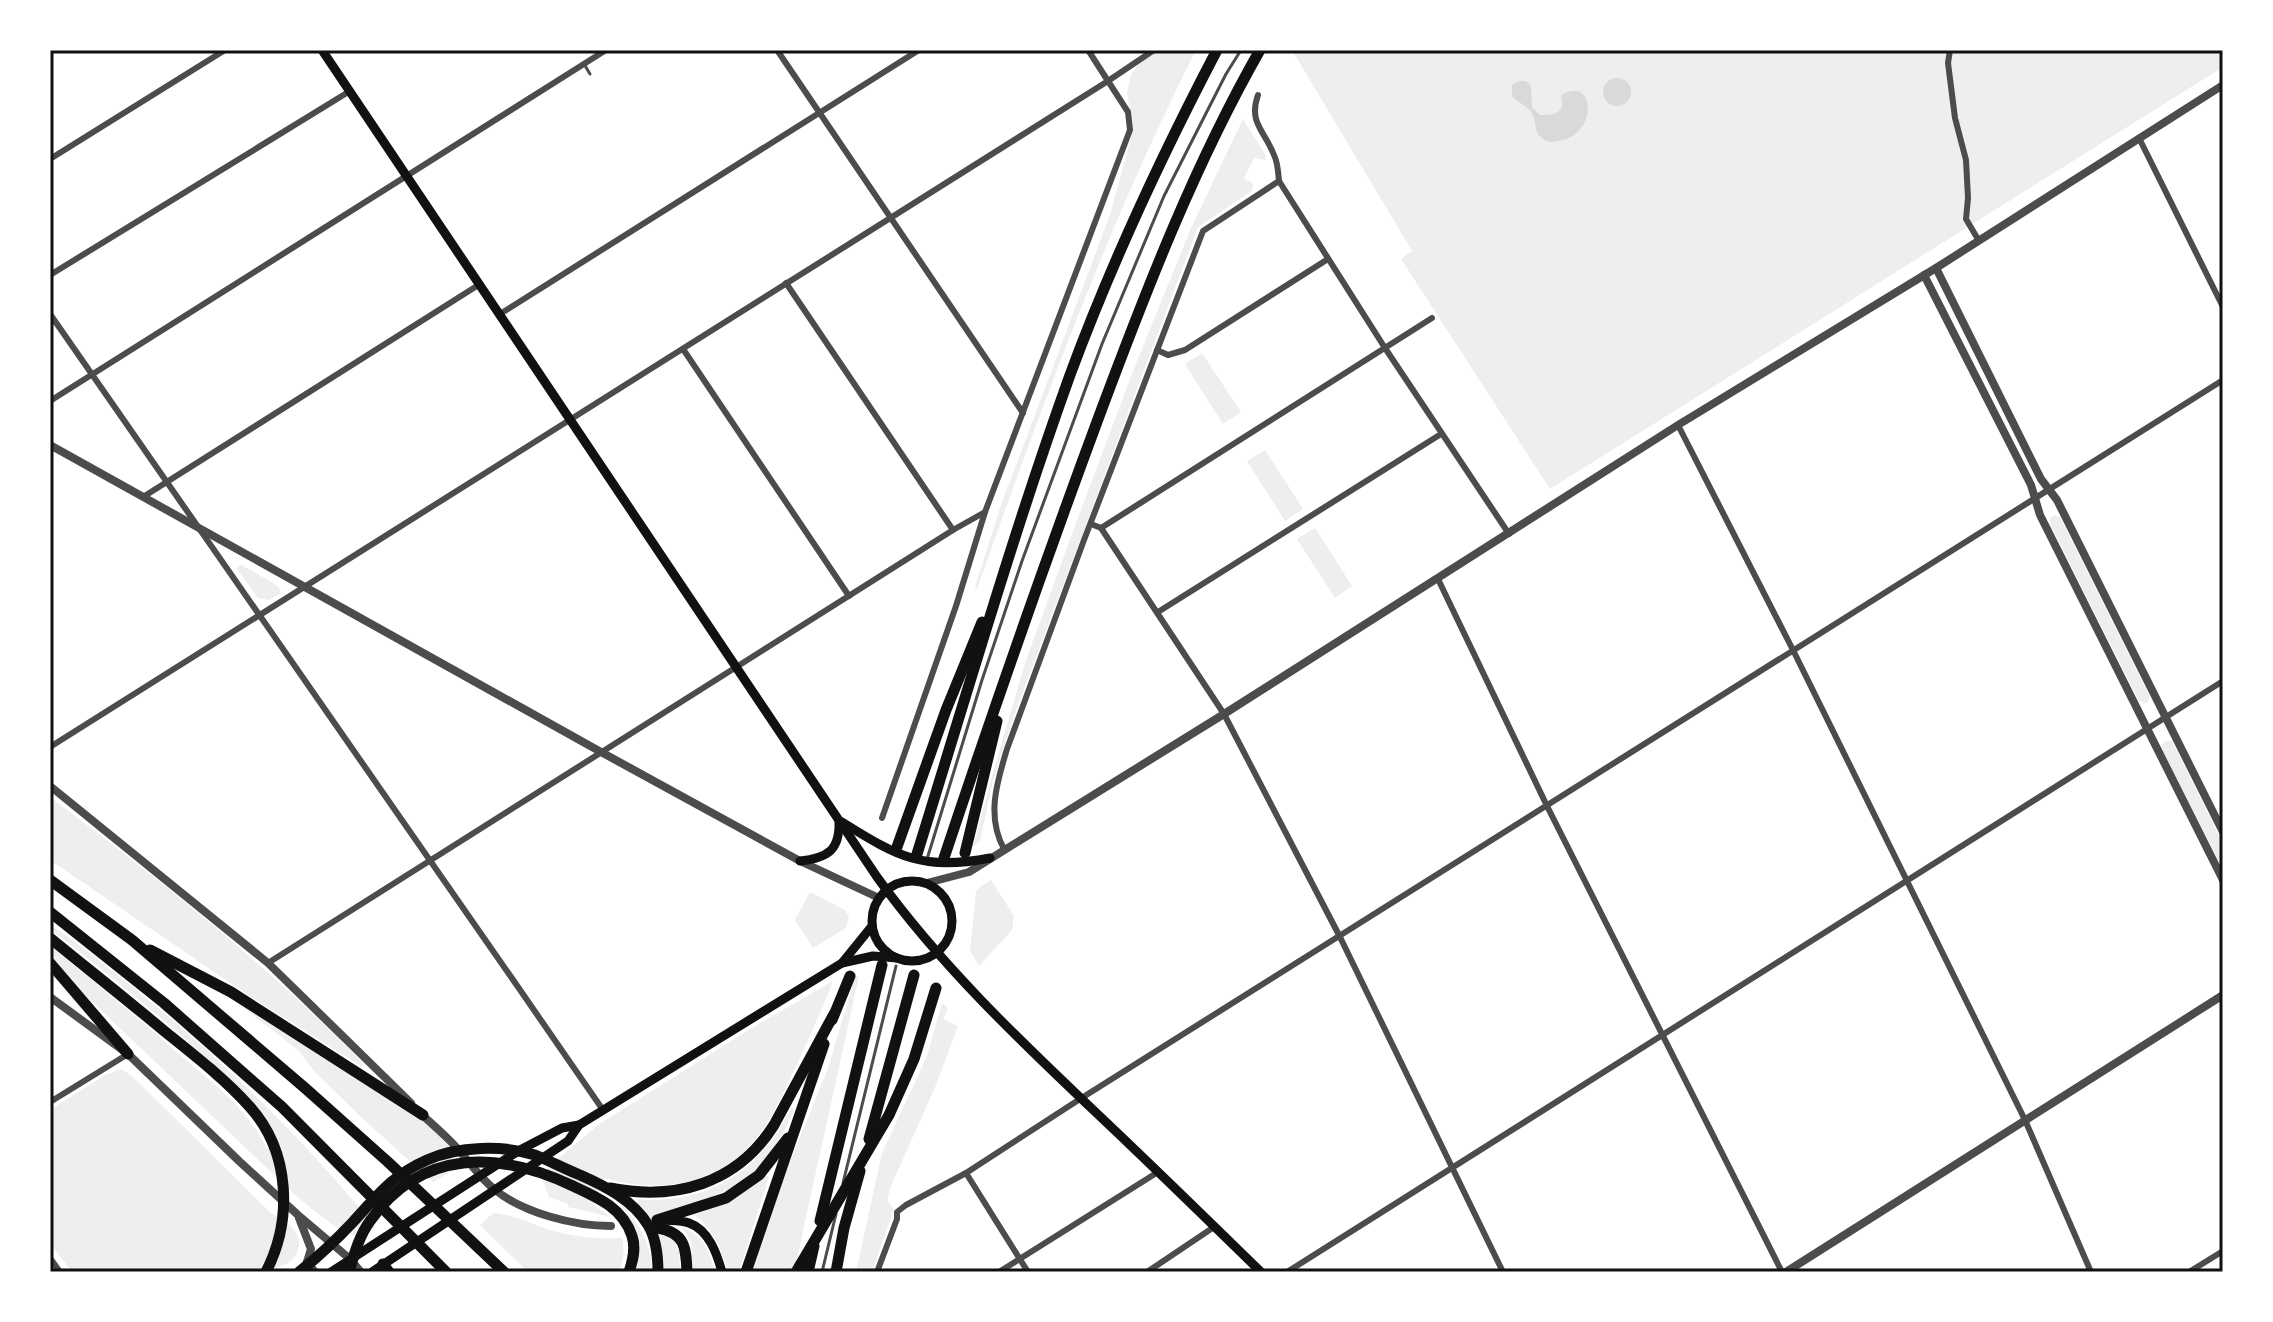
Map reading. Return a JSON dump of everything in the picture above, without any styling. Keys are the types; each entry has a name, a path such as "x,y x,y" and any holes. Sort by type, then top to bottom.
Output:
{"highway":[{"path":"923,855 1009,555 1071,374 1149,188 1217,50"},
{"path":"944,858 1068,498 1123,354 1206,156 1260,50"},
{"path":"893,848 1009,555"},
{"path":"969,862 1006,680"},
{"path":"50,880 132,940 388,1162 504,1272"},
{"path":"50,912 164,1003 282,1107 446,1272"},
{"path":"50,938 178,1042 251,1108 275,1146 283,1181 281,1231 266,1272"},
{"path":"132,940 231,992 423,1115"},
{"path":"50,963 128,1054"},
{"path":"808,1272 882,965"},
{"path":"836,1272 844,1228 914,975"},
{"path":"746,1272 834,1014 850,976"},
{"path":"796,1272 889,1115 914,1059 936,988"},
{"path":"349,1272 358,1243 377,1212 400,1189 450,1165 482,1160 527,1167 602,1190 651,1194 708,1182 747,1158 764,1141 834,1014"},
{"path":"658,1223 726,1198 759,1175 793,1131"},
{"path":"303,1267 334,1241 392,1180 428,1159 447,1153 491,1149 533,1155 633,1207 648,1225 657,1254 658,1272"},
{"path":"602,1190 632,1236 634,1250 629,1272"},
{"path":"658,1223 680,1237 687,1272"}],"main road":[{"path":"322,50 877,877 879,894 872,926 882,948 896,962"},
{"path":"839,821 926,863 990,858"},
{"path":"800,861 821,857 832,850 838,838 839,821"},
{"path":"331,1272 520,1150 562,1128 579,1125 842,963 873,956 896,962 919,961 936,953 949,937 952,913 944,896 927,883 910,880 895,884 879,894"},
{"path":"879,894 1080,1099 1261,1272"},
{"path":"842,963 872,926"},
{"path":"372,1272 386,1268 494,1189 568,1141 579,1125"},
{"path":"658,1223 689,1223 697,1227 709,1240 722,1272"}],"street":[{"path":"50,159 225,50"},
{"path":"50,401 606,50"},
{"path":"777,50 1023,413"},
{"path":"500,314 919,50"},
{"path":"882,818 956,606 985,512 1130,130 1128,112 1088,50"},
{"path":"50,747 1154,50"},
{"path":"1950,50 1948,63 1955,118 1966,160 1966,219 1979,241"},
{"path":"990,858 1224,714 1678,425 1936,268 2223,85"},
{"path":"50,275 350,91"},
{"path":"1258,95 1253,107 1254,115 1274,155 1279,181 1509,534"},
{"path":"2139,138 2223,307"},
{"path":"1004,849 995,830 994,804 1010,740 1203,231 1279,181"},
{"path":"1157,350 1168,355 1185,350 1328,259"},
{"path":"1936,268 2041,479 2057,500 2223,832"},
{"path":"1924,275 2031,485 2040,515 2223,880"},
{"path":"786,283 953,530"},
{"path":"143,497 480,284"},
{"path":"50,314 603,1110"},
{"path":"1101,528 1432,318"},
{"path":"683,349 849,596"},
{"path":"877,1272 897,1212 906,1205 966,1173 2223,380"},
{"path":"1678,425 2025,1120 2091,1272"},
{"path":"1158,612 1441,434"},
{"path":"50,445 800,861 879,894"},
{"path":"268,963 985,512"},
{"path":"1091,524 1101,528 1224,714 1340,937 1503,1272"},
{"path":"1438,579 1547,806 1784,1272 2223,995"},
{"path":"1287,1272 2223,681"},
{"path":"50,786 268,963 455,1146 494,1189 515,1202 568,1222 611,1226"},
{"path":"927,883 969,862"},
{"path":"50,997 128,1054 361,1272"},
{"path":"50,1102 128,1054"},
{"path":"999,1272 1158,1172"},
{"path":"966,1173 1028,1272"},
{"path":"291,1272 303,1267 311,1249 298,1215"},
{"path":"1147,1272 1214,1227"},
{"path":"2189,1272 2223,1251"},
{"path":"50,1258 60,1272"},
{"path":"303,1267 315,1272"}],"lane":[{"path":"923,855 1022,561 1102,344 1164,196 1241,50"},
{"path":"584,64 590,74"},
{"path":"822,1272 896,962"}],"shaded area":[{"path":"1154,50 1196,50 1105,249 977,589 975,587 1000,508 1110,215 1133,130 1127,92 1131,75 1139,62"},
{"path":"1292,50 2223,50 2223,67 1550,489 1401,259 1412,251"},
{"path":"1617,78 1627,82 1631,92 1627,102 1617,106 1607,102 1603,92 1607,82"},
{"path":"1526,81 1531,86 1532,107 1540,115 1559,111 1561,95 1580,92 1588,106 1583,126 1561,141 1549,142 1541,137 1531,112 1512,96 1512,85"},
{"path":"1243,119 1266,156 1265,160 1254,158 1244,178 1253,184 1252,191 1198,227 1015,713 993,780 980,841 973,847 1025,663 1073,531 1191,228"},
{"path":"1202,353 1241,412 1223,424 1185,364"},
{"path":"1265,450 1303,509 1285,521 1247,461"},
{"path":"2055,515 2061,519 2150,697 2147,703 2139,701 2050,524 2050,518"},
{"path":"1315,528 1352,586 1335,598 1297,539"},
{"path":"242,565 278,586 281,593 269,600 258,598 237,569"},
{"path":"2166,741 2174,745 2223,843 2223,870 2162,749"},
{"path":"50,797 212,925 290,993 364,1064 361,1066 248,995 50,860"},
{"path":"991,880 1014,916 1012,930 979,966 970,951 976,892"},
{"path":"810,892 845,910 849,917 846,928 813,948 795,920"},
{"path":"50,924 138,992 223,1065 303,1144 376,1228 367,1235 353,1235 339,1229 293,1193 66,977 50,957 50,946 226,1095 249,1120 267,1149 279,1142 249,1100 173,1028 50,929"},
{"path":"859,976 794,1272 751,1272 767,1219 828,1068 855,977"},
{"path":"833,981 774,1112 755,1140 723,1168 685,1182 665,1185 624,1183 604,1178 593,1204 611,1217 568,1207 568,1204 549,1197 543,1180 547,1168 598,1125 750,1029"},
{"path":"236,1002 435,1131 459,1158 457,1168 433,1182 362,1118 315,1072 299,1051"},
{"path":"942,1003 948,1008 943,1019 958,1026 936,1085 890,1188 887,1201 894,1209 872,1272 856,1272 882,1153 927,1056"},
{"path":"120,1069 137,1081 272,1214 296,1232 299,1243 292,1260 277,1268 242,1272 72,1272 50,1243 50,1110 105,1075"},
{"path":"791,1108 794,1110 770,1154 741,1182 705,1200 657,1214 659,1232 673,1238 679,1252 680,1272 665,1272 657,1235 637,1203 638,1199 688,1196 730,1179 764,1149"},
{"path":"769,1177 739,1272 728,1272 716,1240 694,1215 732,1199"},
{"path":"618,1201 642,1233 650,1251 652,1272 636,1272 639,1252 636,1235"},
{"path":"493,1213 565,1234 622,1238 620,1272 528,1272 480,1225"},
{"path":"683,1228 696,1235 705,1245 715,1272 693,1272 691,1242"}]}
